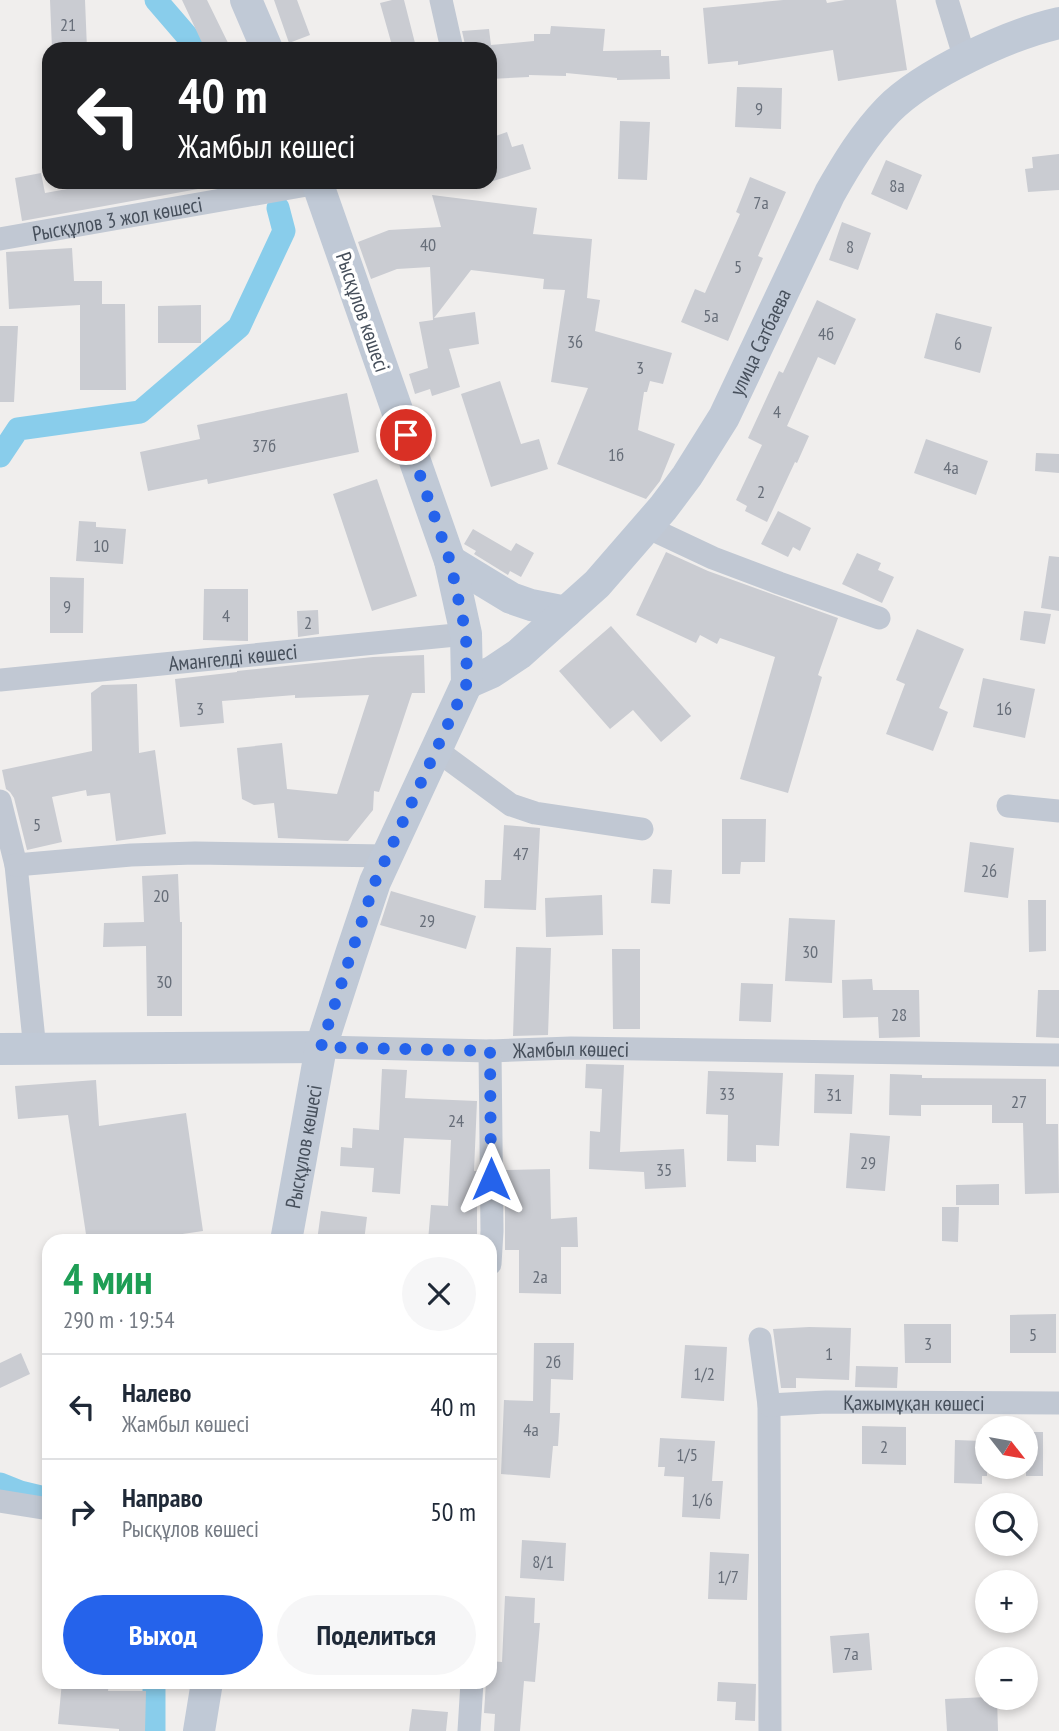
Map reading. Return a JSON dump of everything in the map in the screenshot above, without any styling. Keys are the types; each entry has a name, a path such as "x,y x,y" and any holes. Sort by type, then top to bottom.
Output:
{"main road":[{"path":"246,0 264,42"},
{"name":"улица Сатбаева","path":"467,683 492,672 519,654 597,584 687,476 724,417 830,193 871,129 917,86 965,59 1011,38 1059,23"},
{"name":"Рысқұлов көшесі","path":"287,1234 321,1047 359,930 375,882 467,683 466,634 450,561 319,189"},
{"path":"450,561 511,597 531,605 566,612"},
{"name":"Жамбыл көшесі","path":"0,1049 321,1047"},
{"path":"199,1731 206,1689"}],"street":[{"path":"441,0 450,42"},
{"path":"947,0 965,59"},
{"name":"Рысқұлов 3 жол көшесі","path":"0,239 283,189"},
{"path":"647,527 713,558 879,618"},
{"name":"Амангелді көшесі","path":"0,680 466,634"},
{"path":"435,749 511,806 535,813 642,829"},
{"path":"0,802 16,865 35,1050"},
{"path":"1008,806 1059,811"},
{"path":"16,865 131,855 195,853 387,856"},
{"name":"Жамбыл көшесі","path":"321,1047 490,1051 571,1048 1059,1055"},
{"path":"490,1051 492,1234"},
{"path":"760,1339 769,1405 770,1731"},
{"name":"Қажымұқан көшесі","path":"769,1405 826,1402 1059,1403"},
{"path":"0,1501 42,1508"},
{"path":"469,1731 472,1689"}],"building":[{"path":"50,0 85,0 87,42 52,42"},
{"path":"182,0 207,0 228,42 202,42"},
{"path":"274,0 297,0 310,35 289,42"},
{"path":"404,0 415,42 391,42 380,3"},
{"path":"783,0 826,0 827,3 845,0 896,0 907,70 838,81 833,50 738,65 738,61 708,64 703,8"},
{"path":"551,26 605,29 603,51 661,50 661,56 669,56 670,79 617,80 566,73 566,76 529,75 497,79 497,44 534,41 534,34 550,34"},
{"path":"489,29 491,42 464,42 462,31"},
{"path":"737,87 782,88 781,129 735,127"},
{"path":"620,121 650,122 647,180 618,179"},
{"path":"507,132 512,147 523,144 531,169 497,180 497,136"},
{"path":"1059,154 1059,190 1028,192 1025,169 1033,168 1032,157"},
{"path":"886,160 922,175 907,210 871,194"},
{"path":"41,173 42,189 45,193 67,189 198,189 22,221 15,178"},
{"path":"750,177 786,192 758,256 763,258 728,341 681,322 695,289 705,293 740,214 736,212"},
{"path":"432,195 537,208 533,234 592,239 587,298 600,300 595,331 672,353 663,384 650,381 647,392 644,392 638,430 675,444 660,481 646,499 557,464 588,388 551,382 565,290 543,289 544,279 471,270 434,318 475,312 479,344 449,349 460,387 432,396 430,389 415,394 409,374 428,368 419,322 433,320 430,267 397,269 371,279 358,242 389,230 441,227"},
{"path":"842,222 871,233 858,270 829,260"},
{"path":"72,248 74,281 102,281 102,304 125,304 126,390 80,390 80,305 9,309 6,252"},
{"path":"817,300 856,319 835,365 818,357 787,426 809,436 767,522 745,511 747,506 736,500 762,445 748,438 779,371 783,373"},
{"path":"201,305 201,343 158,343 158,306"},
{"path":"936,313 992,327 980,373 924,358"},
{"path":"0,326 18,326 14,402 0,402"},
{"path":"500,381 521,444 539,439 548,469 491,487 461,394"},
{"path":"347,393 359,452 208,484 207,479 148,491 140,452 200,439 197,425"},
{"path":"926,439 988,461 976,495 914,473"},
{"path":"1036,453 1059,454 1059,473 1035,471"},
{"path":"377,479 417,596 372,611 333,494"},
{"path":"778,511 811,528 800,551 793,547 788,557 761,544"},
{"path":"79,521 96,522 96,527 126,529 123,564 76,561"},
{"path":"473,529 511,551 516,543 534,553 521,577 510,571 508,575 474,554 476,551 464,544"},
{"path":"666,552 708,571 838,618 818,675 822,677 788,793 740,779 775,657 720,638 717,644 700,635 696,643 636,615"},
{"path":"857,553 881,563 878,570 894,577 882,603 842,584"},
{"path":"1049,556 1059,557 1059,611 1041,608"},
{"path":"50,577 84,578 83,633 50,633"},
{"path":"204,589 248,589 248,641 203,640"},
{"path":"318,610 319,634 298,637 297,611"},
{"path":"1024,611 1051,614 1045,644 1020,640"},
{"path":"611,626 691,716 661,742 633,710 610,729 559,671"},
{"path":"917,629 964,649 939,708 948,712 933,751 886,734 905,684 896,680"},
{"path":"424,655 425,693 412,693 379,792 374,791 373,810 348,841 278,838 274,803 254,805 242,799 237,748 282,743 287,789 337,794 369,695 295,698 295,695 222,701 224,723 180,727 175,679 373,657"},
{"path":"983,678 1035,689 1025,738 973,727"},
{"path":"137,684 139,753 155,750 166,834 116,841 110,793 87,796 86,790 52,797 62,842 27,850 14,798 6,789 2,770 92,751 91,693 102,685"},
{"path":"722,819 766,819 765,862 741,862 740,874 722,874"},
{"path":"504,825 540,828 536,910 484,908 485,880 501,880"},
{"path":"970,842 1014,848 1008,898 964,892"},
{"path":"653,869 672,870 670,904 651,903"},
{"path":"178,874 182,922 182,1016 147,1016 146,946 103,947 104,923 144,922 142,876"},
{"path":"391,891 476,916 466,949 380,925"},
{"path":"602,895 603,935 546,937 545,898"},
{"path":"1028,900 1046,900 1046,951 1029,952"},
{"path":"789,918 835,920 832,983 785,981"},
{"path":"516,947 551,948 548,1035 513,1036"},
{"path":"612,949 640,949 640,1029 613,1029"},
{"path":"872,979 873,990 919,990 920,1037 879,1038 878,1017 843,1018 842,980"},
{"path":"741,983 773,984 771,1022 739,1021"},
{"path":"1038,990 1059,990 1059,1038 1036,1037"},
{"path":"586,1064 624,1065 620,1152 684,1149 686,1187 645,1189 644,1172 589,1169 590,1131 600,1132 602,1089 585,1088"},
{"path":"382,1069 407,1070 405,1098 477,1101 474,1171 477,1171 477,1234 429,1234 431,1205 448,1206 451,1140 404,1138 400,1194 372,1192 374,1168 340,1166 341,1147 352,1148 353,1128 379,1130"},
{"path":"708,1071 783,1073 779,1146 756,1145 756,1162 727,1161 728,1115 706,1114"},
{"path":"815,1074 854,1075 852,1114 814,1113"},
{"path":"890,1074 922,1075 922,1078 1046,1079 1046,1124 1058,1124 1059,1193 1025,1194 1023,1123 992,1123 992,1105 921,1105 921,1116 889,1115"},
{"path":"96,1080 99,1126 186,1113 203,1231 182,1234 86,1234 68,1115 18,1119 15,1086"},
{"path":"850,1133 890,1136 885,1191 846,1188"},
{"path":"550,1169 551,1219 577,1217 578,1247 561,1247 561,1294 519,1293 519,1250 505,1250 505,1170"},
{"path":"999,1184 999,1205 956,1205 956,1185"},
{"path":"942,1207 959,1207 958,1242 942,1241"},
{"path":"321,1211 367,1217 365,1234 318,1234"},
{"path":"1056,1314 1056,1353 1010,1353 1010,1315"},
{"path":"904,1324 951,1324 951,1363 905,1363"},
{"path":"851,1328 849,1380 796,1378 796,1388 781,1388 773,1329"},
{"path":"534,1343 574,1343 573,1380 551,1379 550,1413 560,1413 558,1446 553,1446 550,1478 501,1474 504,1400 533,1401"},
{"path":"685,1345 727,1347 724,1401 681,1398"},
{"path":"21,1353 30,1374 0,1388 0,1363"},
{"path":"856,1366 898,1367 897,1388 855,1387"},
{"path":"862,1426 906,1427 906,1465 862,1464"},
{"path":"1038,1432 1043,1432 1043,1476 1038,1476"},
{"path":"660,1438 715,1441 712,1481 723,1481 720,1519 682,1517 684,1477 664,1476 665,1467 658,1467"},
{"path":"955,1440 975,1441 975,1479 982,1479 982,1484 954,1483"},
{"path":"522,1540 566,1543 564,1581 520,1578"},
{"path":"710,1552 749,1554 747,1600 708,1599"},
{"path":"505,1596 535,1598 534,1623 540,1623 535,1682 524,1681 520,1731 494,1731 495,1714 484,1713 486,1689 497,1689 497,1662 502,1662"},
{"path":"869,1633 872,1670 833,1673 830,1636"},
{"path":"718,1682 756,1684 755,1721 735,1720 736,1702 717,1701"},
{"path":"61,1689 146,1691 145,1731 58,1724"},
{"path":"975,1698 975,1710 997,1710 998,1731 947,1731 945,1699"},
{"path":"412,1709 448,1712 446,1731 409,1731"}],"waterway":[{"path":"156,0 191,42"},
{"path":"0,456 18,429 140,412 239,327 284,231 278,208"},
{"path":"0,1484 42,1497"},
{"path":"154,1689 154,1731"}],"route":[{"path":"406,435 450,561 466,634 467,683 375,882 321,1047 490,1051 491,1179"}]}
